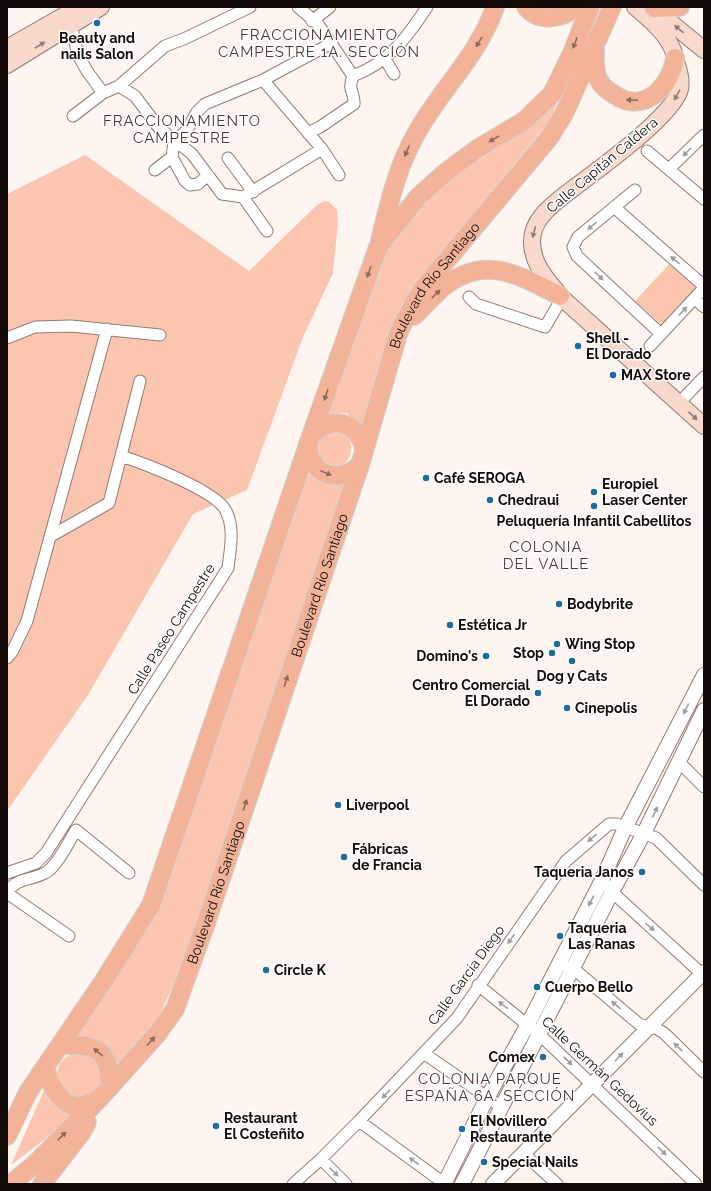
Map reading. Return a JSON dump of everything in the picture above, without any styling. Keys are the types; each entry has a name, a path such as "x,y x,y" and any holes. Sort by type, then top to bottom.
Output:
{"main road":[{"path":"7,48 73,15 101,7"},
{"path":"7,1136 28,1092 62,1045 151,904 310,440 378,247 394,186 407,151 416,132 481,40 495,7"},
{"path":"526,7 547,18 560,17 576,7"},
{"path":"378,247 418,197 446,172 477,149 524,120 552,94 572,53 590,7"},
{"name":"Boulevard Río Santiago","path":"11,1184 35,1164 105,1092 158,1033 175,1009 206,923 362,457 399,331 421,291 549,138 564,114 612,7"},
{"path":"646,9 680,7"},
{"path":"646,9 704,50"},
{"name":"Calle Capitán Caldera","path":"646,9 672,47 679,68 680,89 670,107 643,133 546,210 537,222 533,232 532,243 534,258 542,274 561,297 704,426"},
{"path":"7,65 73,15"},
{"path":"595,42 595,64 602,86 619,98 635,102 644,100 661,90 673,70 675,58"},
{"path":"399,331 441,289 468,272 483,269 513,274 561,297"},
{"path":"330,423 346,425 359,434 362,457 346,474 330,475 316,467 309,452 310,440 316,430 330,423"},
{"path":"42,1184 82,1132 105,1092 110,1068 106,1059 99,1051 91,1046 80,1044 62,1045"},
{"path":"45,1068 51,1087 56,1095 64,1102 73,1105 83,1105 105,1092"},
{"path":"7,1109 28,1092"},
{"name":"Boulevard Río Santiago","path":"25,1184 35,1164"}],"street":[{"path":"73,116 103,93 119,86 165,46 192,35 250,7"},
{"path":"298,7 312,21 318,24 353,76"},
{"path":"312,21 330,7"},
{"path":"308,133 354,104 354,99 350,92 350,83 353,76 371,69 385,59 405,39 427,7"},
{"path":"73,15 78,55 87,71 103,93"},
{"path":"208,175 198,184 190,185 185,181 172,156 174,142 187,130 197,112 205,104 263,80 332,43"},
{"path":"385,59 394,74"},
{"path":"263,80 322,149 339,175"},
{"path":"119,86 135,96 159,128 174,142 183,146 192,154 222,194 243,197 322,149"},
{"path":"669,169 704,135"},
{"path":"647,151 704,199"},
{"path":"155,170 172,156"},
{"path":"228,158 253,192"},
{"path":"635,190 578,238 573,247 577,256 661,334"},
{"path":"243,197 267,231"},
{"path":"614,207 704,287 695,299 650,346"},
{"path":"469,297 476,304 545,327 561,297"},
{"path":"695,299 704,307"},
{"path":"7,338 35,327 71,326 160,335"},
{"path":"7,658 12,652 27,621 107,329"},
{"path":"679,403 704,377"},
{"path":"51,536 109,503 140,381"},
{"name":"Calle Paseo Campestre","path":"7,873 36,862 46,853 228,568 232,533 226,510 213,497 154,466 121,456"},
{"path":"359,1121 445,1184 487,1098 528,1024 602,880 625,828 704,675"},
{"path":"467,1182 501,1107 540,1035 612,892 644,833 704,710"},
{"path":"679,762 704,787"},
{"name":"Calle García Diego","path":"293,1184 321,1159 359,1121 425,1054 457,1018 478,985 566,861 609,824 617,824 625,828"},
{"path":"625,828 656,838 704,885"},
{"path":"69,936 7,893 13,884 46,873 52,868 76,830 129,873"},
{"path":"493,1184 703,973 612,892 602,880"},
{"path":"558,964 574,969 633,1019 648,1027 657,1029 664,1034 704,1072"},
{"name":"Calle Germán Gedovius","path":"478,985 528,1024 696,1184"},
{"path":"425,1054 501,1107"},
{"path":"523,1153 557,1184"},
{"path":"321,1159 346,1184"}],"shaded area":[{"path":"562,92 549,122 425,272 402,305 360,429 347,413 326,414 383,251 426,199 463,170 499,147"},
{"path":"85,155 249,271 317,205 324,201 329,202 337,210 338,222 333,273 303,337 247,490 193,514 88,695 7,811 7,194"},
{"path":"673,260 700,285 662,325 635,301"},
{"path":"337,429 345,434 350,440 350,454 342,466 324,466 313,444 315,438"},
{"path":"307,473 321,482 344,483 191,943 157,1022 115,1069 74,1037 155,909"},
{"path":"75,1053 83,1053 88,1054 95,1059 100,1066 100,1084 95,1091 88,1096 75,1097 67,1094 60,1087 57,1079 57,1071 60,1063 67,1056"},
{"path":"45,1088 75,1113 62,1126 11,1165"}],"place":[{"name":"Beauty and nails Salon","path":"97,23"},
{"name":"Shell - El Dorado","path":"578,346"},
{"name":"MAX Store","path":"613,375"},
{"name":"Café SEROGA","path":"426,478"},
{"name":"Europiel Laser Center","path":"594,492"},
{"name":"Chedraui","path":"490,500"},
{"name":"Peluquería Infantil Cabellitos","path":"594,506"},
{"name":"Bodybrite","path":"559,604"},
{"name":"Estética Jr","path":"450,625"},
{"name":"Wing Stop","path":"557,644"},
{"name":"Stop","path":"552,653"},
{"name":"Domino's","path":"486,656"},
{"name":"Dog y Cats","path":"572,661"},
{"name":"Centro Comercial El Dorado","path":"538,693"},
{"name":"Cinepolis","path":"567,708"},
{"name":"Liverpool","path":"338,805"},
{"name":"Fábricas de Francia","path":"344,857"},
{"name":"Taqueria Janos","path":"642,872"},
{"name":"Taqueria Las Ranas","path":"560,936"},
{"name":"Circle K","path":"266,970"},
{"name":"Cuerpo Bello","path":"537,987"},
{"name":"Comex","path":"543,1057"},
{"name":"Restaurant El Costeñito","path":"216,1126"},
{"name":"El Novillero Restaurante","path":"462,1129"},
{"name":"Special Nails","path":"484,1162"}],"district":[{"name":"FRACCIONAMIENTO CAMPESTRE 1A. SECCIÓN","path":"319,44"},
{"name":"FRACCIONAMIENTO CAMPESTRE","path":"182,130"},
{"name":"COLONIA DEL VALLE","path":"546,556"},
{"name":"COLONIA PARQUE ESPAÑA 6A. SECCIÓN","path":"490,1088"}]}
